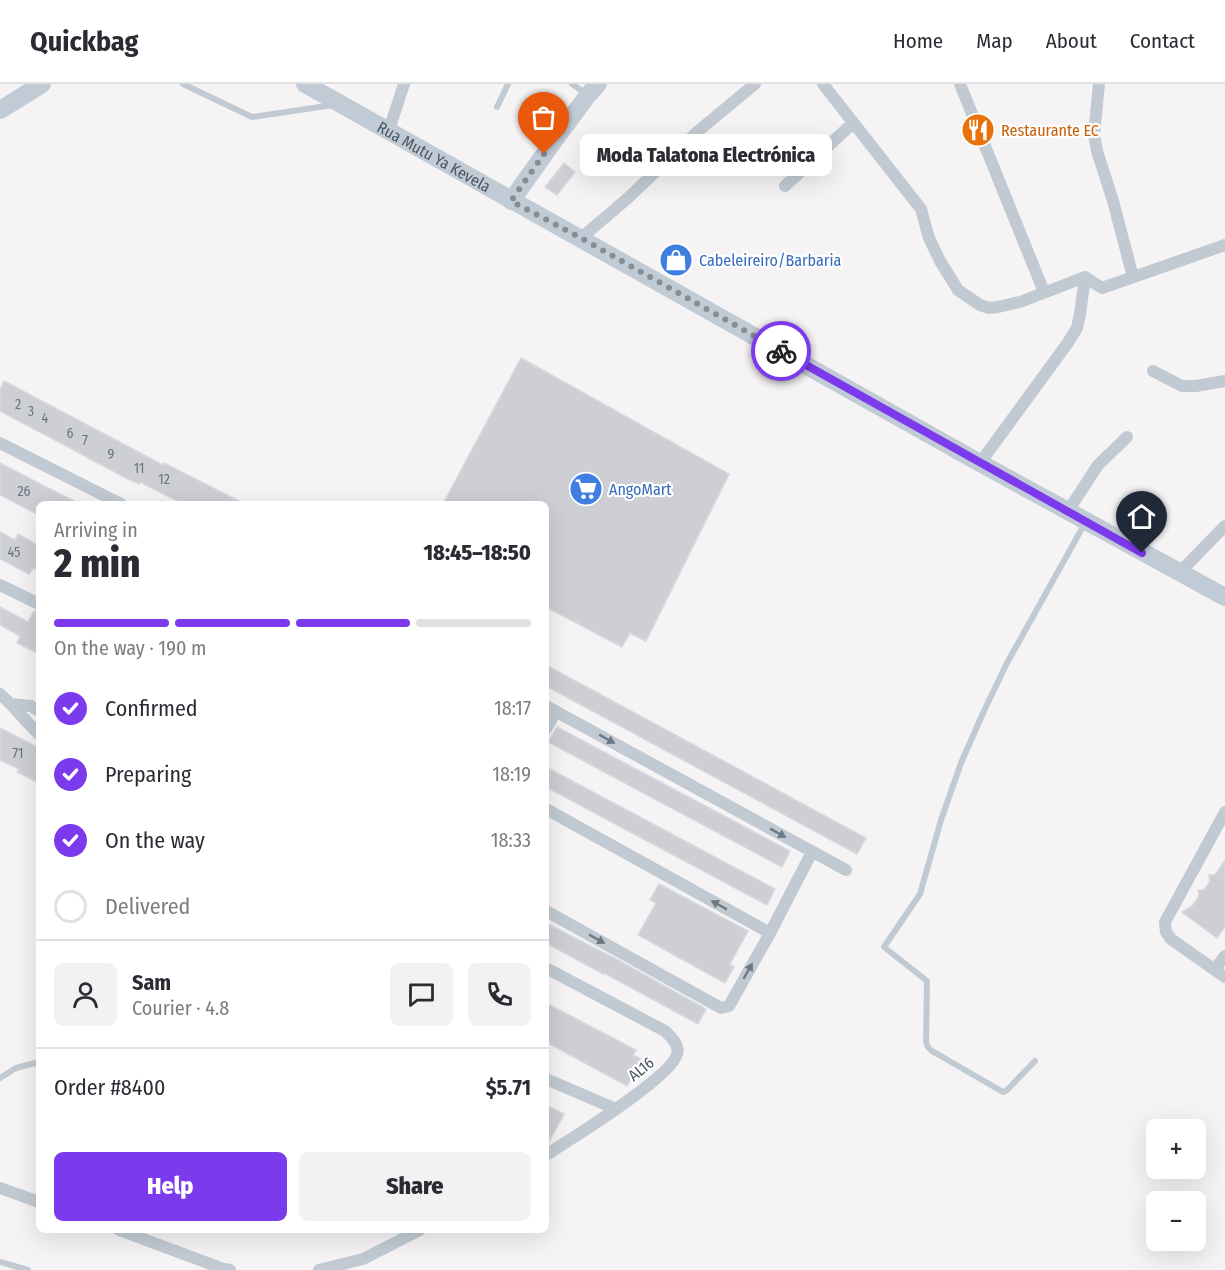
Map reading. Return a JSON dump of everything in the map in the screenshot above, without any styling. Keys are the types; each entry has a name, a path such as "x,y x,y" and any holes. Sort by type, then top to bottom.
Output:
{"main road":[{"path":"0,110 42,84"},
{"name":"Rua Mutu Ya Kevela","path":"311,86 511,201 1225,597"},
{"path":"511,201 593,89"}],"street":[{"path":"389,130 404,84"},
{"path":"581,238 628,198 697,132 755,84"},
{"path":"823,84 921,209 929,238 958,290 980,305 989,308 1020,302 1085,277"},
{"path":"960,84 1044,292"},
{"path":"1099,84 1094,135 1133,277"},
{"path":"785,186 853,123"},
{"path":"1085,277 1102,288 1225,245"},
{"path":"980,463 1077,328 1085,277"},
{"path":"1153,371 1182,386 1225,381"},
{"path":"1068,511 1098,465 1127,438"},
{"path":"0,443 115,501"},
{"path":"1179,573 1225,526"},
{"path":"0,585 36,603"},
{"path":"0,694 36,731"},
{"path":"12,704 31,706 36,709"},
{"path":"551,708 846,870"},
{"path":"549,810 770,933"},
{"path":"1225,812 1165,922 1166,932 1171,939 1220,973 1225,956"},
{"path":"549,913 721,1008 729,1006 812,852"},
{"name":"AL16","path":"549,970 665,1031 677,1046 677,1054 673,1063 665,1072 616,1109 549,1153"},
{"path":"549,1080 616,1109"},
{"path":"0,1188 36,1201"},
{"path":"127,1233 230,1270"},
{"path":"319,1270 363,1259 414,1233"}],"lane":[{"path":"183,84 252,117 340,104"},
{"path":"497,107 508,84"},
{"path":"572,84 593,89"},
{"path":"1035,1060 1003,1092 932,1051 926,1042 927,981 884,947 920,894 941,820 961,763 988,703 1007,663 1086,521"},
{"path":"0,1078 16,1068 36,1063"},
{"path":"0,1262 28,1270"}],"building":[{"path":"564,163 575,172 557,195 545,187"},
{"name":"AngoMart","path":"521,358 729,474 646,641 630,633 622,647 549,609 549,501 445,501"},
{"path":"4,381 163,465 164,463 239,501 177,501 140,482 139,484 126,478 0,411 0,390"},
{"path":"0,463 74,501 36,501 36,513 0,495"},
{"path":"0,532 15,540 18,534 36,544 36,570 33,568 29,574 0,559"},
{"path":"0,607 28,622 34,611 36,611 36,652 17,643 20,636 0,625"},
{"path":"549,667 866,838 857,854 549,688"},
{"path":"557,727 790,851 782,867 549,743"},
{"path":"0,728 36,746 36,782 17,772 19,769 0,760"},
{"path":"549,769 775,889 767,905 549,789"},
{"path":"1225,860 1225,927 1217,938 1182,912 1192,906 1199,896 1198,890 1204,890 1210,881 1209,875 1215,875"},
{"path":"659,884 748,931 730,964 734,967 725,983 638,935 656,903 650,900"},
{"path":"549,925 706,1009 698,1024 549,945"},
{"path":"549,1005 636,1050 633,1055 641,1059 627,1086 549,1044"},
{"path":"549,1106 564,1114 549,1142"}],"way so far":[{"path":"544,154 511,201 781,351"}],"place":[{"name":"Restaurante EC","path":"978,130"},
{"name":"Moda Talatona Electrónica","path":"544,154"},
{"name":"Cabeleireiro/Barbaria","path":"676,260"},
{"name":"AngoMart","path":"586,489"}],"route":[{"path":"781,351 1142,553"}]}
